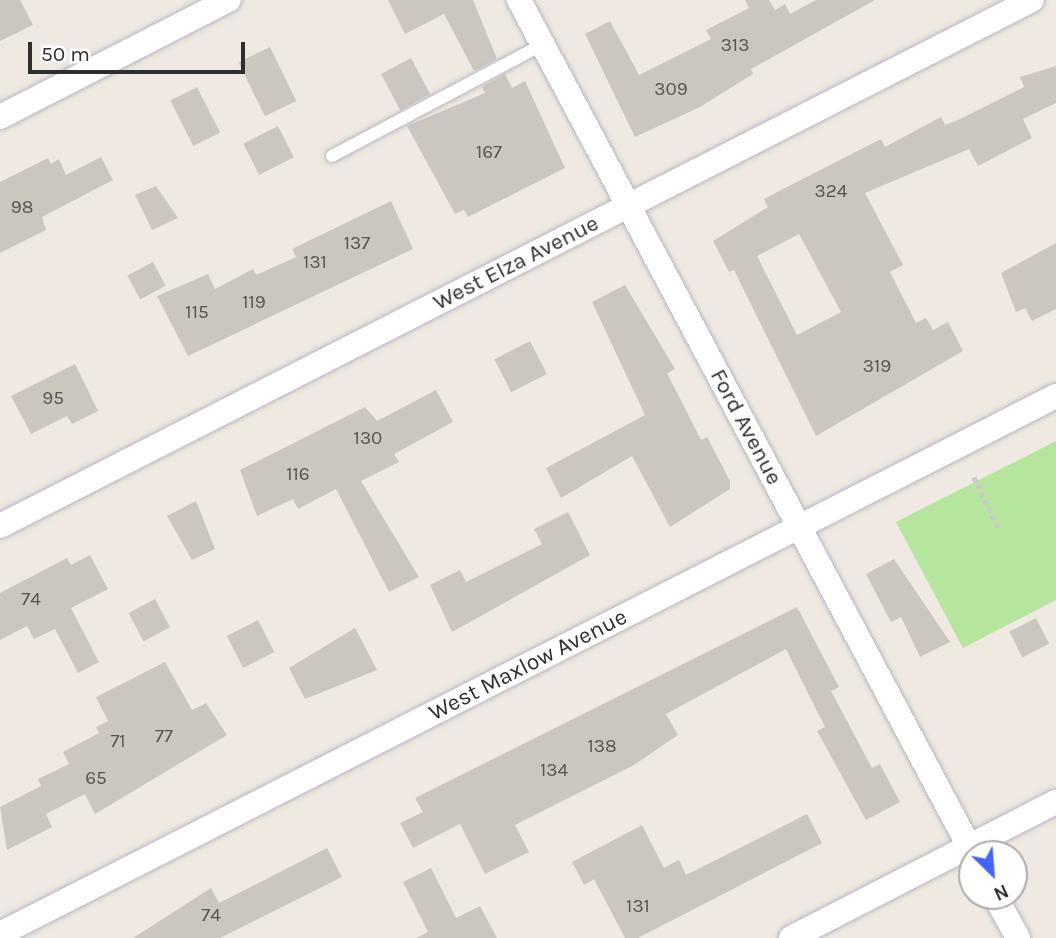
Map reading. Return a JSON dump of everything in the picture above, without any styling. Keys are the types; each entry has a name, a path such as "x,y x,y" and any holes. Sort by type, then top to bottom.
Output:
{"street":[{"path":"0,117 229,0"},
{"name":"Ford Avenue","path":"519,0 966,840"},
{"name":"West Elza Avenue","path":"0,526 1032,0"},
{"name":"West Maxlow Avenue","path":"0,934 1056,396"},
{"path":"989,840 1056,802"},
{"path":"791,938 958,856"},
{"path":"1003,910 1018,938"}],"lane":[{"path":"332,156 542,45"}],"path":[{"path":"974,477 999,530"}],"green space":[{"path":"1056,441 1056,600 963,648 896,522"}],"building":[{"path":"0,0 20,0 33,25 0,41"},
{"path":"388,0 473,0 497,59 474,71 444,14 405,34"},
{"path":"745,0 769,0 775,10 785,4 790,14 816,0 875,0 751,69 753,74 700,107 635,137 585,34 610,21 639,75 711,39 706,30 749,8"},
{"path":"270,47 296,101 265,116 239,62"},
{"path":"411,58 430,94 400,110 381,74"},
{"path":"1056,66 1056,103 1023,119 1032,138 978,166 969,149 865,193 903,265 890,272 916,323 926,318 933,330 948,322 963,351 816,436 734,270 729,272 713,241 768,207 764,199 881,139 885,147 941,117 945,125 958,120 1024,87 1020,77","holes":["799,234 841,312 797,335 757,256"]},
{"path":"505,74 512,88 525,81 565,168 468,217 464,210 455,214 407,126 485,93 482,87"},
{"path":"197,87 220,132 193,146 170,101"},
{"path":"278,126 294,157 259,175 243,144"},
{"path":"101,157 113,180 42,217 46,230 0,253 0,182 48,158 51,164 59,159 66,175"},
{"path":"156,186 178,218 152,230 135,195"},
{"path":"391,201 413,249 188,356 157,296 208,274 215,289 253,269 256,275 296,257 292,249"},
{"path":"1056,243 1056,309 1032,321 1025,308 1016,312 1001,273"},
{"path":"153,262 166,286 140,299 127,276"},
{"path":"625,285 675,369 667,373 701,440 707,437 730,481 730,489 670,527 632,456 561,498 546,468 645,415 592,302"},
{"path":"530,341 547,374 511,392 494,359"},
{"path":"75,364 98,411 72,424 67,416 31,434 11,396"},
{"path":"436,390 453,422 394,454 399,462 361,481 419,577 389,592 336,489 298,509 293,499 257,516 240,470 365,407 377,421"},
{"path":"196,501 215,549 192,560 167,516"},
{"path":"568,512 590,555 452,632 430,585 460,570 466,582 542,544 534,529"},
{"path":"90,555 108,589 71,608 99,662 78,673 55,629 34,639 27,626 0,640 0,593 67,558 71,565"},
{"path":"894,559 950,642 920,657 901,617 891,622 866,574"},
{"path":"155,599 170,627 144,641 129,613"},
{"path":"797,607 839,687 831,691 872,768 880,764 900,802 866,820 817,731 825,727 786,649 666,714 678,735 634,765 515,825 529,852 485,874 460,824 413,848 400,823 423,812 415,798"},
{"path":"1036,618 1049,644 1022,657 1009,632"},
{"path":"258,620 274,652 243,668 227,636"},
{"path":"355,628 377,670 305,699 289,668"},
{"path":"165,662 192,710 206,703 227,735 95,814 85,794 46,814 52,827 7,850 0,807 41,786 38,779 69,764 63,752 99,733 96,727 108,721 96,697"},
{"path":"807,814 822,843 638,938 625,938 594,879 584,885 572,862 642,825 664,868 679,860 686,875"},
{"path":"327,848 342,877 220,938 133,938 211,888 219,903"},
{"path":"431,868 456,918 480,906 497,938 416,938 428,932 403,882"}]}
